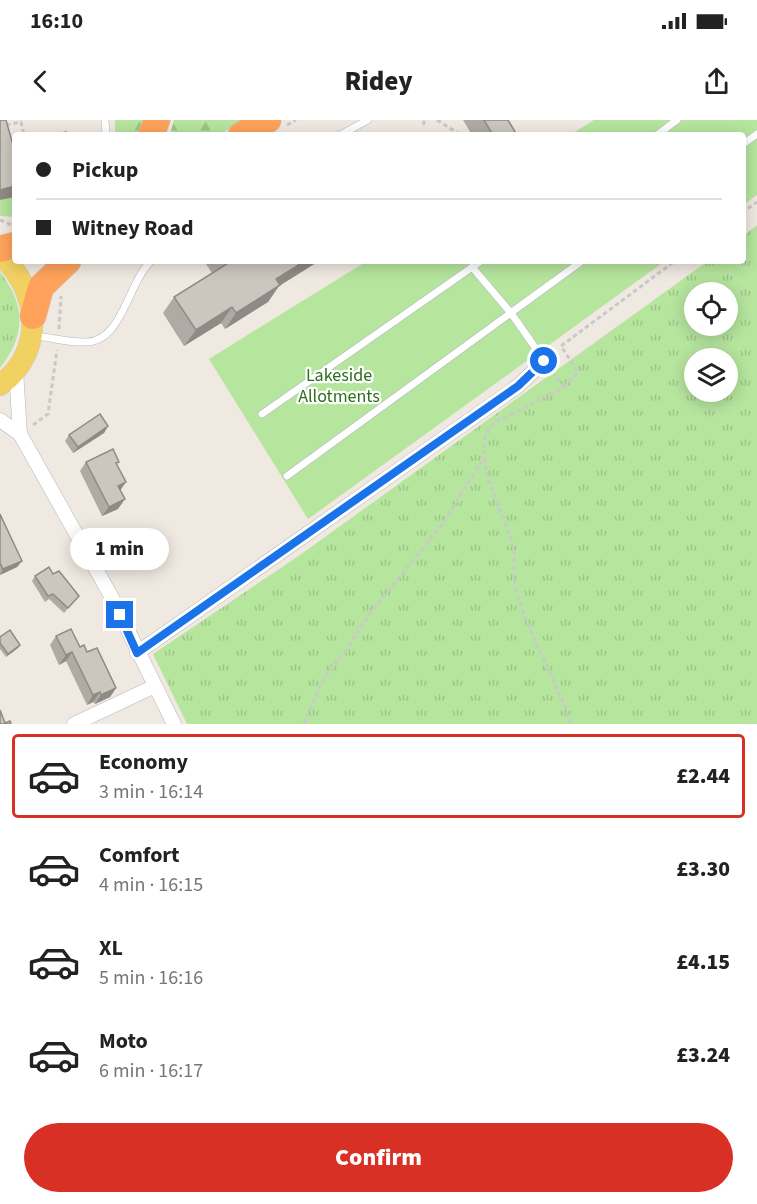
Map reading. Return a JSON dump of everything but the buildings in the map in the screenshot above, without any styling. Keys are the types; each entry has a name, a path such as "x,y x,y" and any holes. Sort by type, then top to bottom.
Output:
{"highway":[{"path":"246,132 268,120"},
{"path":"32,326 41,287 60,268"}],"main road":[{"path":"0,255 19,275 27,288 32,326 24,358 16,370 0,385"}],"street":[{"path":"137,653 518,386 544,361 539,352"},
{"path":"16,370 20,434"},
{"path":"0,420 20,434 111,596 137,653 174,724"},
{"path":"74,724 154,686"}],"lane":[{"path":"346,132 368,120"},
{"path":"661,132 678,120"},
{"path":"32,326 58,338 88,343 104,336 116,326 133,284 149,264"},
{"path":"262,414 476,264"},
{"path":"286,476 578,264"},
{"path":"472,267 511,313 539,352"}],"path":[{"path":"423,124 425,120"},
{"path":"437,120 456,132"},
{"path":"0,121 1,126 21,122 23,132"},
{"path":"571,724 517,591 513,548 484,458 485,430 494,423 564,387 578,372 561,346 671,264"},
{"path":"20,434 48,414 58,338 60,268"},
{"path":"304,724 319,688 331,668 347,649 370,613 441,526 484,458"}],"green space":[{"path":"115,120 127,120 124,132 115,132"},
{"path":"127,120 145,120 139,132 124,132"},
{"path":"174,120 244,120 224,132 171,132"},
{"path":"594,120 757,120 757,195 746,203 746,132 575,132"},
{"path":"12,197 12,217 0,216 0,200"},
{"path":"757,225 757,724 187,724 153,654 300,555 704,264 746,264 746,234"},
{"name":"Lakeside Allotments","path":"362,264 661,264 308,519 209,359"},
{"path":"0,272 15,296 20,320 15,344 0,368"}],"route":[{"path":"120,615 137,653 518,386 544,361"}]}
